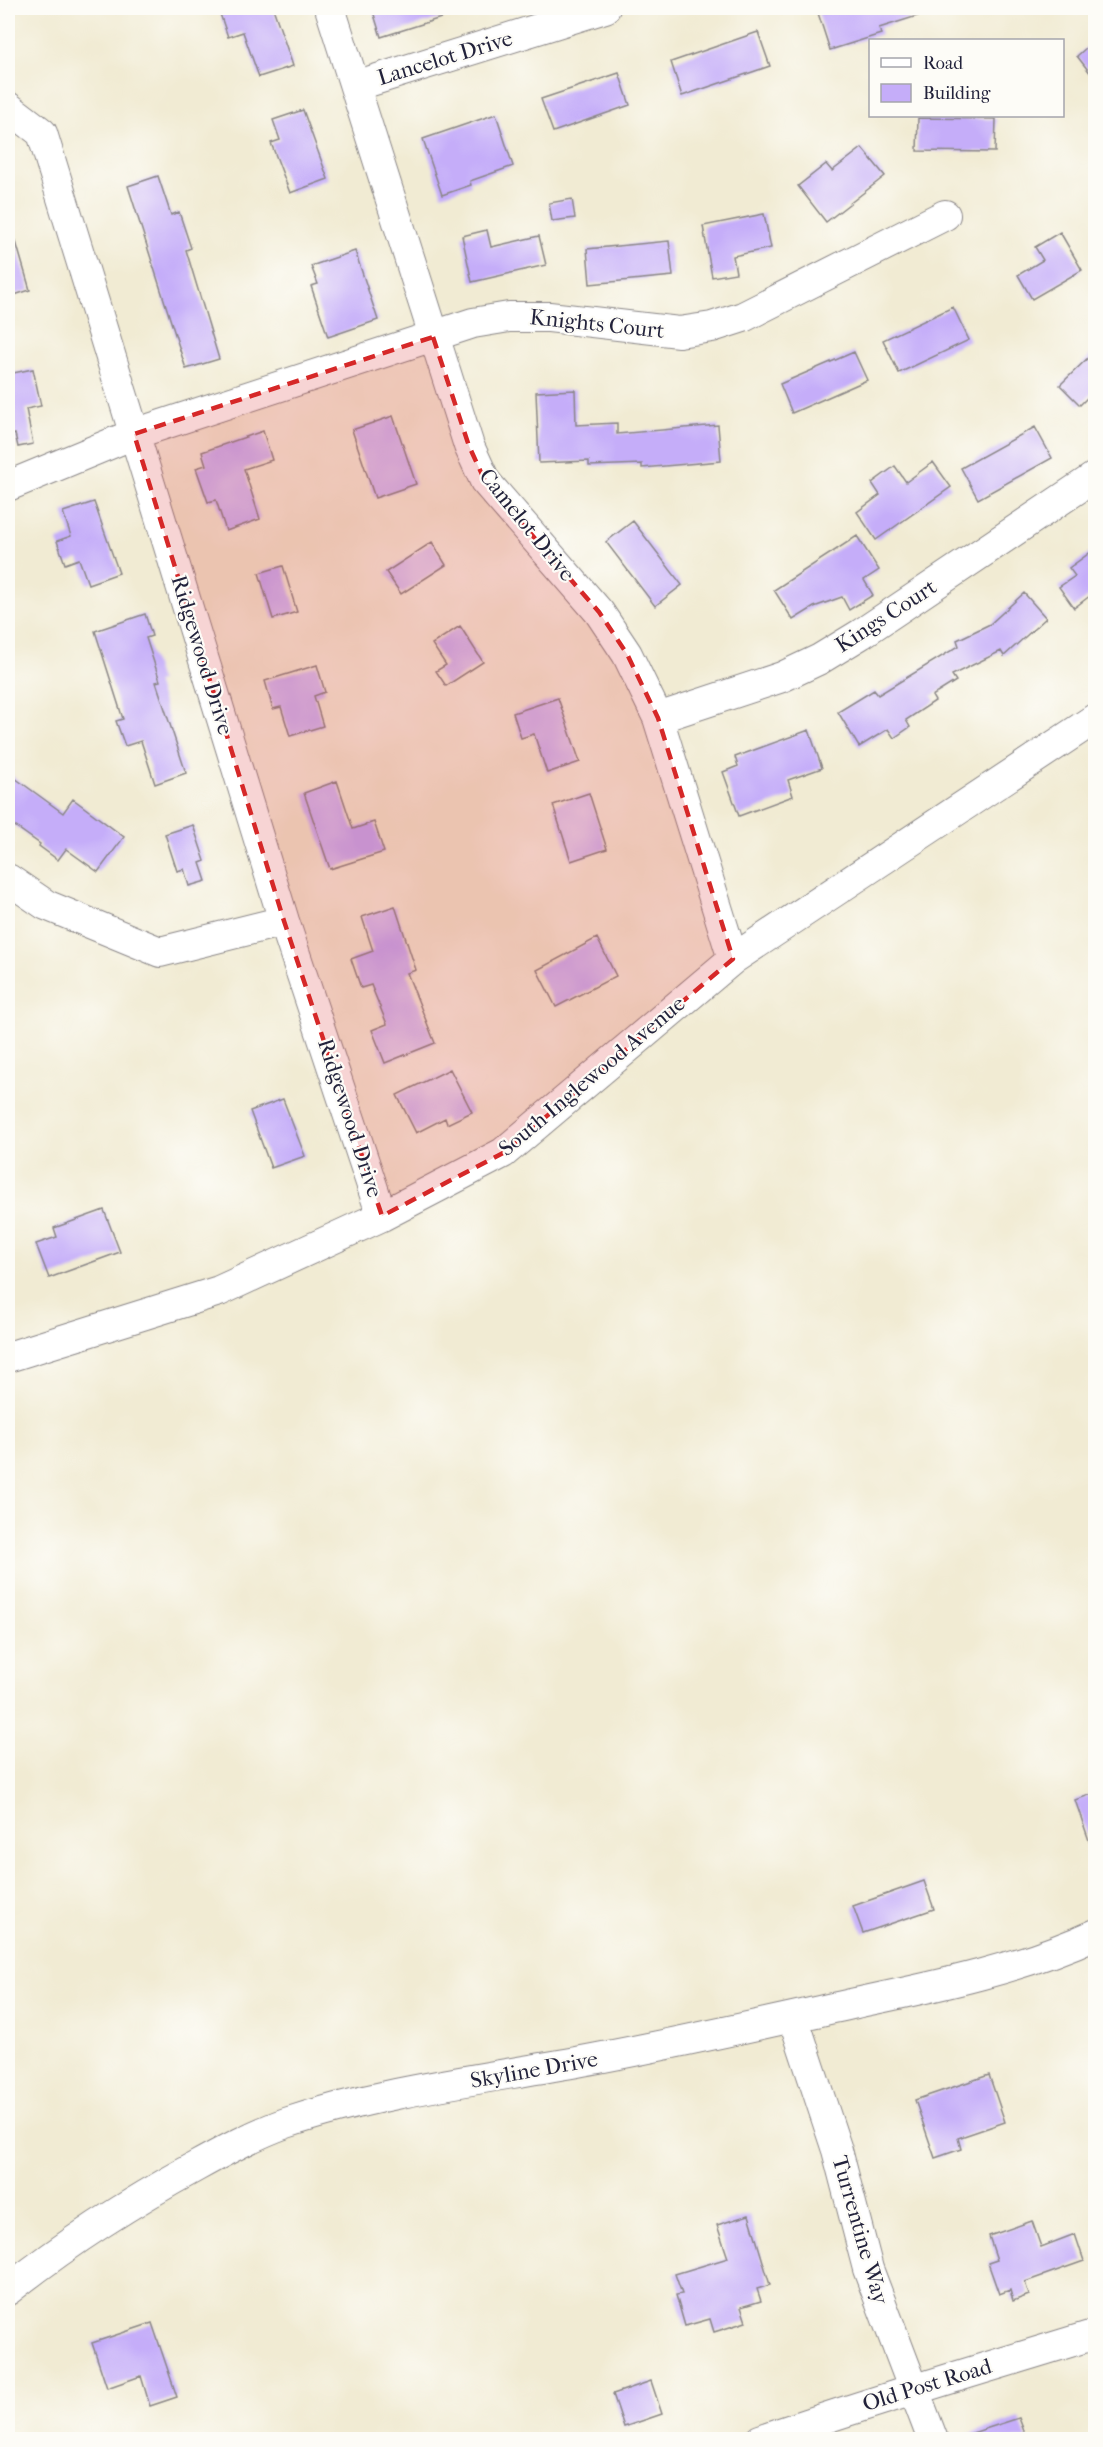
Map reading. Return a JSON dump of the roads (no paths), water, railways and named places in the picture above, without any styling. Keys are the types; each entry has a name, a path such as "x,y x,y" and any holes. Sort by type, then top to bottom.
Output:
{"street":[{"name":"Camelot Drive","path":"330,8 468,446 485,481 599,612 627,654 658,718 733,959"},
{"name":"Lancelot Drive","path":"354,86 605,8"},
{"name":"Ridgewood Drive","path":"8,107 42,133 284,921 382,1216"},
{"name":"Knights Court","path":"8,486 134,434 473,323 509,317 549,316 679,332 712,327 743,317 945,215"},
{"name":"Kings Court","path":"658,718 782,676 820,658 861,634 1095,476"},
{"name":"South Inglewood Avenue","path":"8,1357 219,1291 382,1216 503,1153 733,959 1095,718"},
{"path":"8,879 46,905 160,952 284,921"},
{"name":"Skyline Drive","path":"8,2290 61,2250 154,2189 236,2145 285,2124 357,2102 671,2045 937,1986 1012,1966 1095,1934"},
{"name":"Turrentine Way","path":"793,2018 837,2150 868,2269 933,2439"},
{"name":"Old Post Road","path":"760,2439 874,2400 913,2391 1095,2334"}]}
